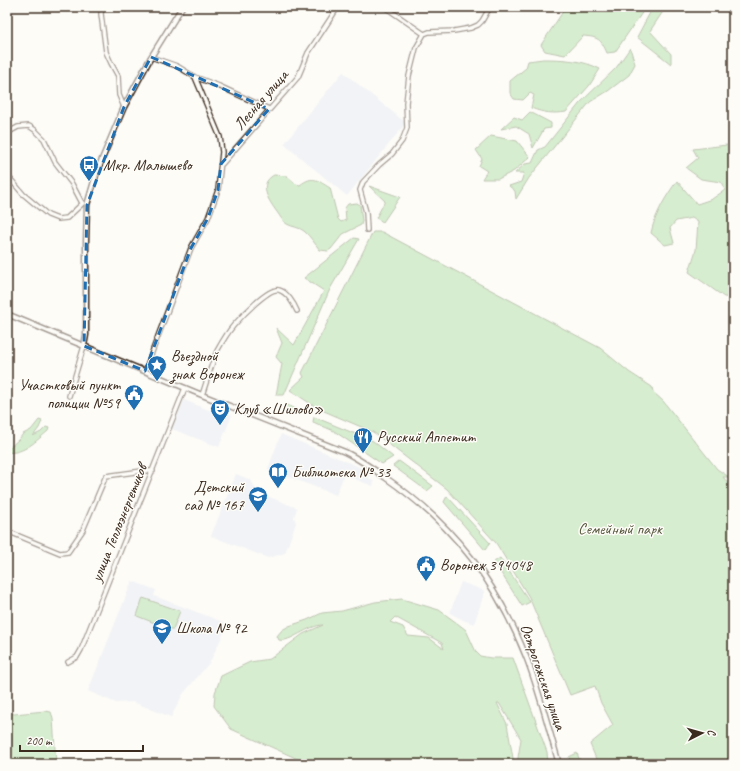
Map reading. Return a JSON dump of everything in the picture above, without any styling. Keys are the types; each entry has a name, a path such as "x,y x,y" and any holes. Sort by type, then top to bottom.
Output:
{"street":[{"path":"102,7 101,14 106,52 118,76 119,95 124,108"},
{"path":"70,396 86,336 87,205 97,171 124,108 151,57 182,7"},
{"name":"Лесная улица","path":"222,164 298,77 308,53 338,7"},
{"path":"385,7 424,34"},
{"path":"367,230 366,212 360,190 363,182 378,165 392,154 402,141 407,128 406,103 409,76 416,48 424,34 429,32 454,31 472,28 478,25 490,7"},
{"path":"151,57 177,66 195,77 219,86 269,109"},
{"path":"145,371 191,248 208,218 218,190 222,164 220,137 195,77"},
{"path":"7,133 18,127 29,126 35,130 44,139 55,162 72,184 82,203 87,205"},
{"path":"7,175 23,194 48,215 58,219 67,218 82,203"},
{"path":"7,314 202,395 216,353 224,338 233,325 262,297 276,290 280,290 286,294 297,311"},
{"name":"улица Теплоэнергетиков","path":"68,662 77,657 81,650 186,388"},
{"name":"Острогожская улица","path":"202,395 345,452 361,460 407,493 446,528 460,543 487,580 512,624 528,661 559,764"},
{"path":"7,531 60,553 68,552 83,530 106,476 153,470"}],"highlighted area":[{"path":"151,57 269,109 221,164 218,190 208,218 191,248 145,371 84,346 87,205 124,107"}],"shaded area":[{"path":"343,72 406,123 347,196 284,144"},
{"path":"184,400 211,411 216,409 232,415 219,447 172,429"},
{"path":"281,434 371,472 369,478 374,482 373,486 344,475 336,495 268,469"},
{"name":"Детский сад № 167","path":"236,474 251,480 257,492 297,508 294,517 296,523 285,553 268,558 211,536"},
{"name":"Школа № 92","path":"132,581 156,590 154,596 223,622 226,628 210,662 183,694 171,717 133,702 116,703 88,691"},
{"path":"461,582 485,591 474,624 450,613"}],"green space":[{"path":"566,7 646,7 615,52 607,53 601,42 596,38 583,36 565,55 545,51 541,45"},
{"path":"653,7 666,7 650,31 671,54 671,64 637,37"},
{"path":"630,48 635,64 629,75 608,91 590,102 529,178 516,199 515,191 509,186 521,182 524,173 515,173 525,164 532,163 538,150 545,147 580,103 616,68"},
{"path":"543,59 580,62 600,69 589,86 566,112 544,112 531,108 534,95 530,93 523,100 514,99 510,93 510,81 526,68 528,61"},
{"path":"530,112 551,123 551,128 544,129 533,148 529,134 516,126 501,129 514,117 522,120"},
{"path":"491,136 517,141 530,157 514,171 498,179 482,179 487,171 479,166 482,159 476,150"},
{"path":"727,145 733,152 733,298 724,297 689,272 696,250 698,222 692,218 676,221 670,228 674,243 665,245 651,233 661,206 677,181 697,204 712,199 725,190 721,182 701,179 686,168 698,158 693,149"},
{"path":"274,175 287,176 296,184 300,185 312,179 330,188 338,219 341,222 346,220 345,208 348,204 357,203 360,205 361,225 343,234 328,251 320,250 304,231 284,222 271,203 265,188 266,183"},
{"path":"369,186 400,197 383,222 376,218 385,201"},
{"name":"Семейный парк","path":"373,232 382,232 600,348 629,372 652,387 653,392 663,401 717,469 729,477 723,477 733,489 733,764 598,764 590,744 613,725 601,703 595,686 570,695 529,597 496,543 447,489 373,432 324,411 322,407 317,408 290,390 304,377 302,373"},
{"path":"354,238 359,239 330,289 284,395 276,395 282,364 276,357 282,343 276,328 294,345 324,291 304,278"},
{"path":"286,404 297,410 290,416 281,412"},
{"path":"314,417 373,441 393,457 382,464 334,431 313,422"},
{"path":"39,420 42,421 33,436 41,432 46,427 49,428 48,431 24,449 7,452 7,450 23,434 31,430"},
{"path":"399,461 433,486 427,491 393,466"},
{"path":"447,496 490,543 485,550 444,502"},
{"path":"500,558 530,602 522,606 494,562"},
{"path":"143,598 180,611 173,629 137,616"},
{"path":"402,599 439,610 466,630 476,652 480,656 491,658 513,658 547,752 548,764 517,764 521,739 499,703 497,703 507,724 514,764 309,764 231,729 214,706 215,693 221,676 250,662 270,659 303,634 323,625 311,628 288,639 279,640 277,636 282,630 289,626 322,613 342,611 375,602","holes":["395,617 442,643 444,649 429,638 408,636 403,627 390,622"]},
{"path":"45,711 51,712 53,718 56,764 7,764 7,712 14,714"},
{"path":"577,753 581,764 571,764 569,757"}],"place":[{"name":"Мкр. Малышево","path":"89,182"},
{"name":"Въездной знак Воронеж","path":"157,382"},
{"name":"Участковый пункт полиции №59","path":"134,411"},
{"name":"Клуб «Шилово»","path":"220,426"},
{"name":"Русский Аппетит","path":"363,454"},
{"name":"Библиотека № 33","path":"278,489"},
{"name":"Детский сад № 167","path":"258,513"},
{"name":"Воронеж 394048","path":"426,582"},
{"name":"Школа № 92","path":"162,645"}]}
